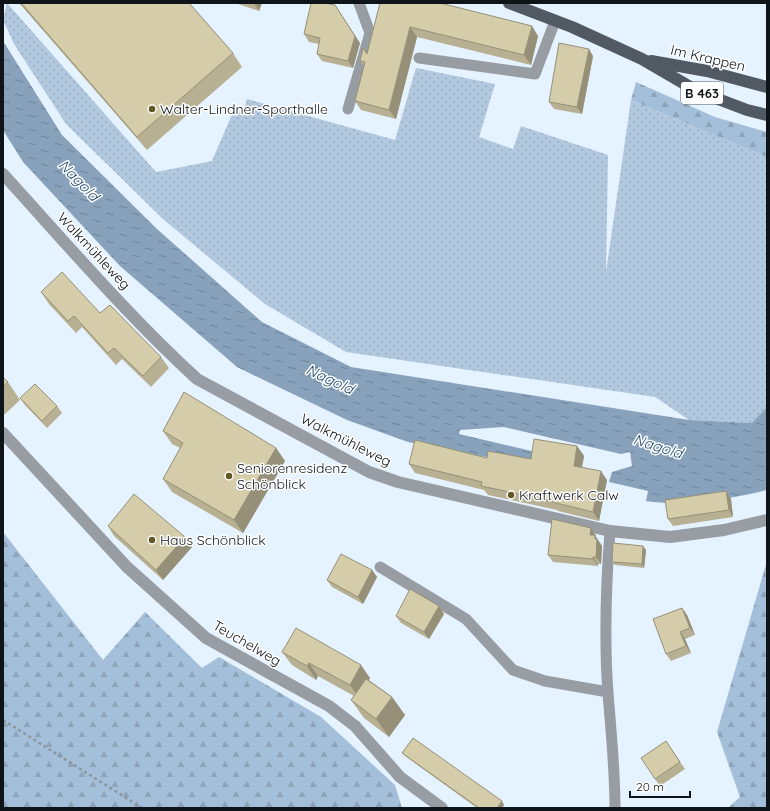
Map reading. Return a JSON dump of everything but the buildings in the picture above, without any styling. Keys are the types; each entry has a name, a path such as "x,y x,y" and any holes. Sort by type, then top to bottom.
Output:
{"main road":[{"name":"Im Krappen","path":"509,3 555,21 642,59 697,91 747,110 767,114"},
{"name":"Im Krappen","path":"642,59 707,70 767,87"}],"street":[{"name":"Walkmühleweg","path":"3,174 178,362 197,379 368,472 398,482 610,531 670,537 724,530 767,520"},
{"name":"Teuchelweg","path":"3,433 127,567 206,638 329,706 355,726 400,777 442,808"}],"lane":[{"path":"348,110 370,33 359,3"},
{"path":"419,58 535,74 555,21"},
{"path":"610,531 607,576 608,692 615,768 615,808"},
{"path":"380,567 466,619 513,670 545,681 608,692"}],"path":[{"path":"3,720 142,808"}],"shaded area":[{"path":"7,3 156,172 212,161 233,112 243,113 247,99 395,140 416,68 495,84 479,137 513,149 521,126 608,155 606,272 631,100 767,157 767,407 753,423 689,420 655,397 346,352 265,304 163,219 66,124 14,44 3,20"}],"green space":[{"path":"636,82 715,117 767,132 767,157 631,100"},
{"path":"3,532 103,660 145,612 202,668 219,657 321,717 395,785 402,808 3,808"},
{"path":"767,561 767,808 728,808 740,797 717,732"}],"water":[{"name":"Nagold","path":"3,41 62,135 157,229 262,322 351,367 689,420 752,423 767,407 767,490 691,503 661,503 646,501 648,491 609,482 612,472 632,466 630,452 621,454 504,427 460,430 459,434 536,452 534,466 408,442 347,420 237,367 120,266 23,162 3,130"}],"place":[{"name":"Walter-Lindner-Sporthalle","path":"152,109"},
{"name":"Seniorenresidenz Schönblick","path":"229,476"},
{"name":"Kraftwerk Calw","path":"511,495"},
{"name":"Haus Schönblick","path":"152,540"}]}
